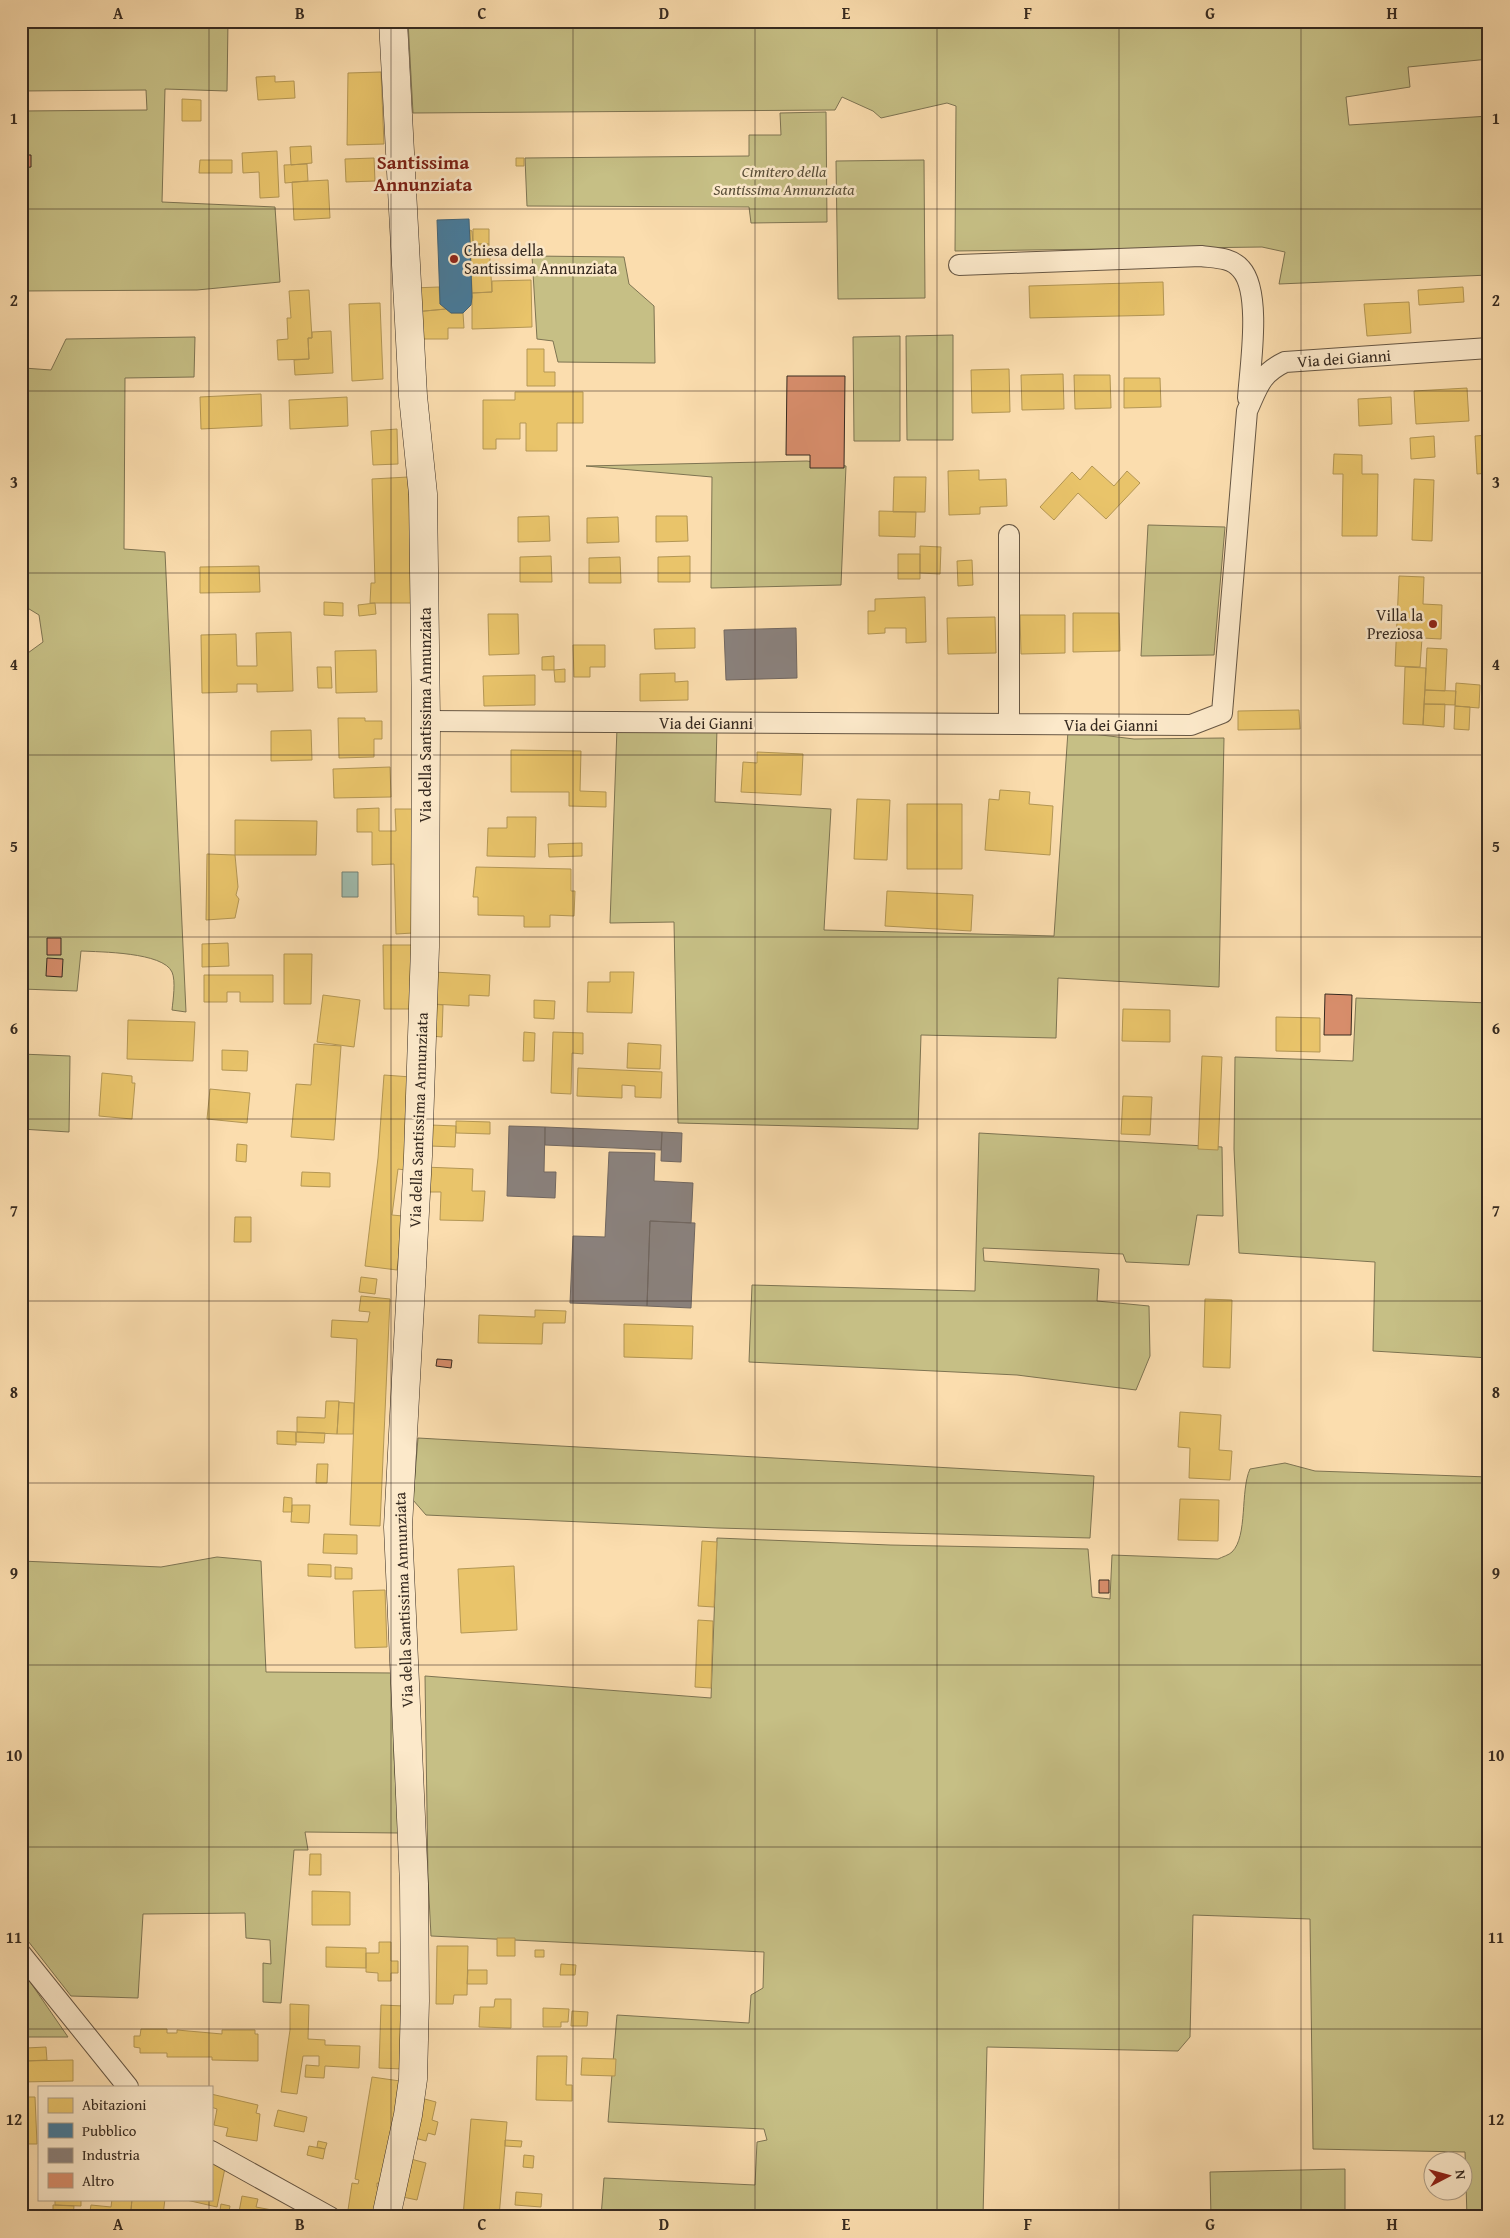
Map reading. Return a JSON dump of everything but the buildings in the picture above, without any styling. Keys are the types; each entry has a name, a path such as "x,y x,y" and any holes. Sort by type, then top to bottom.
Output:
{"street":[{"name":"Via della Santissima Annunziata","path":"386,2217 408,2116 412,2079 415,2001 414,1884 398,1527 418,1156 425,947 426,721 423,494 413,396 393,21"},
{"path":"959,265 1201,256 1225,258 1241,268 1250,285 1253,324 1247,410"},
{"name":"Via dei Gianni","path":"426,721 1191,725 1222,713 1247,410 1258,385 1270,370 1285,362 1489,348"},
{"path":"1009,535 1009,724"},
{"path":"21,1954 127,2086"},
{"path":"212,2152 330,2217"}],"green space":[{"path":"21,21 228,21 227,91 165,89 162,202 275,207 280,282 197,290 21,291 21,111 147,110 146,90 21,91"},
{"path":"408,21 1489,21 1489,59 1408,67 1410,87 1346,97 1349,125 1489,116 1489,275 1279,284 1285,252 1262,247 955,251 956,106 947,103 881,118 873,111 842,97 835,110 413,113"},
{"name":"Cimitero della Santissima Annunziata","path":"826,112 827,222 751,223 749,207 527,206 525,158 749,156 749,135 781,135 780,113"},
{"path":"924,160 925,298 838,299 836,161"},
{"path":"532,256 624,257 629,284 654,306 655,363 558,362 553,341 537,339"},
{"path":"21,319 25,332 24,368 51,370 66,339 195,337 194,377 125,378 124,549 165,552 186,1012 172,1010 174,980 172,972 166,965 157,960 130,954 81,951 77,991 22,989 26,929 21,928 21,658 43,642 39,615 21,604"},
{"path":"953,335 953,440 907,440 906,336"},
{"path":"900,336 900,441 854,441 853,337"},
{"path":"807,461 846,466 841,585 711,588 712,477 586,466"},
{"path":"1148,525 1225,527 1214,655 1141,656"},
{"path":"617,728 717,728 715,802 831,809 824,930 1054,936 1068,731 1134,739 1224,738 1219,987 1058,978 1056,1038 921,1035 918,1129 678,1123 674,922 610,923"},
{"path":"1356,998 1489,1003 1489,1358 1373,1351 1375,1262 1239,1253 1234,1149 1235,1057 1353,1061"},
{"path":"21,1054 70,1056 69,1132 21,1129"},
{"path":"979,1133 1222,1147 1223,1216 1197,1215 1189,1265 1126,1262 1123,1254 983,1248 984,1261 1099,1269 1097,1301 1149,1306 1150,1356 1136,1390 1017,1375 749,1362 752,1285 975,1291"},
{"path":"418,1438 1094,1476 1090,1538 717,1528 426,1515 413,1500"},
{"path":"1285,1463 1315,1471 1489,1477 1489,2217 1467,2217 1466,2200 1472,2200 1472,2150 1313,2149 1310,1919 1193,1915 1190,2037 1178,2051 987,2047 983,2217 601,2217 604,2178 755,2185 757,2142 767,2140 764,2129 608,2122 617,2015 749,2023 751,1995 763,1988 764,1952 431,1936 428,1878 425,1676 711,1698 717,1538 890,1545 1088,1549 1092,1597 1110,1599 1112,1555 1218,1559 1231,1553 1237,1545 1240,1535 1245,1489 1250,1469"},
{"path":"217,1557 261,1561 266,1672 394,1673 394,1758 399,1833 305,1832 308,1850 294,1850 281,2003 263,2002 263,1963 271,1964 270,1940 246,1938 245,1913 143,1914 138,1998 71,1996 21,1932 21,1561 161,1567"},
{"path":"21,1973 24,1973 68,2037 21,2037"},
{"path":"1345,2169 1345,2217 1211,2217 1210,2172"}],"shaded area":[{"path":"342,872 358,872 358,897 342,897"}],"place":[{"name":"Chiesa della Santissima Annunziata","path":"454,259"},
{"name":"Villa la Preziosa","path":"1433,624"}],"district":[{"name":"Santissima Annunziata","path":"423,173"}]}
